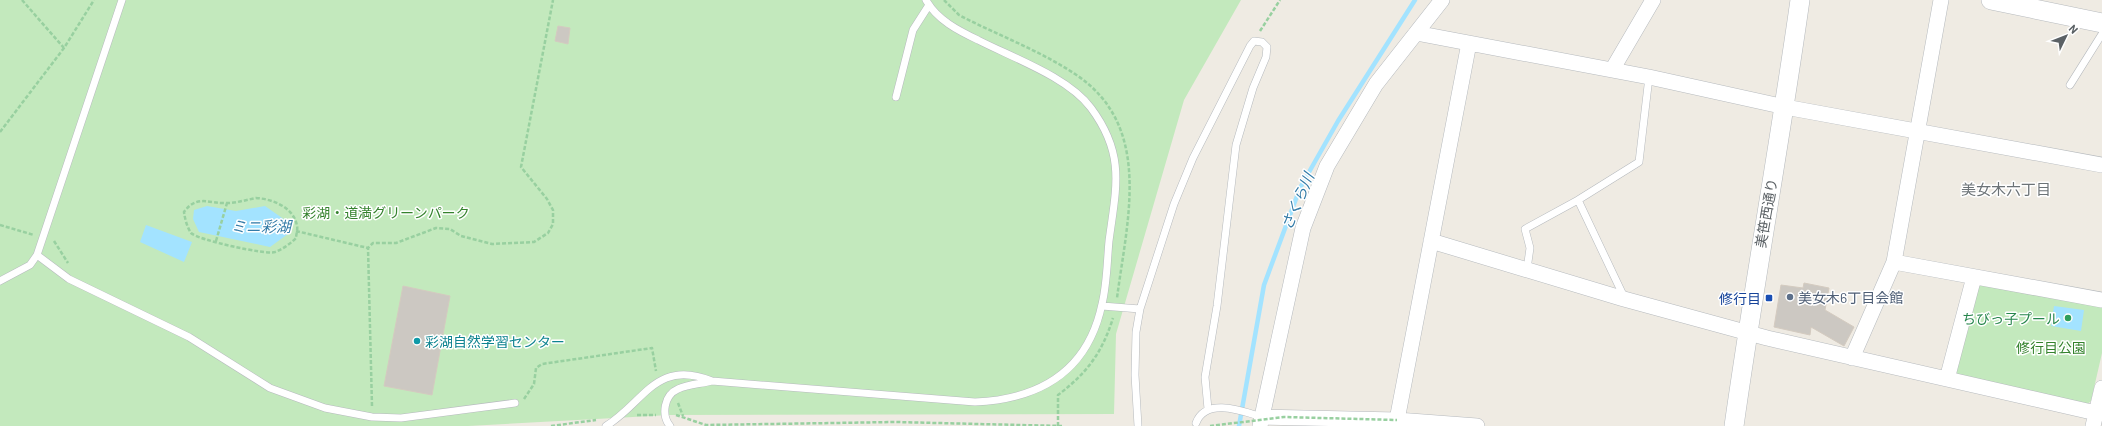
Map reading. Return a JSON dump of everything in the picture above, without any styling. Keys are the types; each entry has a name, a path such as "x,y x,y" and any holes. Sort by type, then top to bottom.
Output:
{"street":[{"path":"1442,0 1376,84 1327,166 1303,228 1258,419 1397,420 1477,426"},
{"path":"1612,70 1653,0"},
{"name":"美笹西通り","path":"1734,426 1747,333 1785,107 1800,0"},
{"path":"1852,358 1894,262 1941,0"},
{"path":"1991,0 2102,23"},
{"path":"1416,33 1649,77 1785,107 2102,165"},
{"path":"1397,420 1469,43"},
{"path":"1431,241 1624,299 1747,333 1947,379 2095,419 2102,388"},
{"path":"1894,262 2102,300"},
{"path":"1947,379 1974,277"}],"lane":[{"path":"0,281 30,265 37,255 122,0"},
{"path":"606,426 623,413 648,388 662,380 675,376 697,375 712,381 975,402 998,401 1040,389 1072,366 1089,342 1096,328 1102,306 1117,177 1111,144 1098,119 1082,97 1071,88 960,32 947,23 928,3 913,30 896,98"},
{"path":"2070,85 2102,34"},
{"path":"1138,426 1136,339 1140,309 1174,204 1193,158 1254,41 1262,42 1267,48 1267,52 1242,122 1236,144 1217,306 1205,377 1208,409"},
{"path":"1527,269 1530,248 1525,229 1578,200 1639,162 1649,77"},
{"path":"1578,200 1624,299"},
{"path":"37,255 69,279 189,336 270,388 325,408 372,417 401,418 515,403"},
{"path":"1102,306 1140,309"},
{"path":"670,426 667,422 665,408 672,393 678,389 712,381"},
{"path":"1196,423 1198,417 1208,409 1222,408 1258,419"}],"path":[{"path":"22,0 64,48"},
{"path":"0,132 64,48 94,0"},
{"path":"372,417 368,248 373,243 396,243 436,228 450,229 461,236 492,244 534,242 548,233 553,224 553,210 547,199 521,167 552,0"},
{"path":"944,0 959,15 1076,74 1093,88 1109,108 1125,144 1131,175 1131,190 1117,298"},
{"path":"1254,41 1280,0"},
{"path":"256,198 265,199 278,203 290,212 297,225 296,231 296,238 292,242 274,252 252,251 216,242 192,233 186,222 184,212 189,205 202,200 227,203 256,198"},
{"path":"216,242 227,203"},
{"path":"296,231 368,248"},
{"path":"515,403 524,399 531,389 534,384 536,368 542,364 652,348 656,373"},
{"path":"676,399 683,416"},
{"path":"674,414 706,425 896,422 1062,426"},
{"path":"632,415 658,415"},
{"path":"1210,426 1284,416 1397,420"},
{"path":"551,426 584,423 602,417"}],"green space":[{"name":"彩湖・道満グリーンパーク","path":"0,0 1241,0 1184,100 1116,334 1114,414 670,415 468,426 0,426"},
{"name":"修行目公園","path":"1981,284 2102,306 2102,353 2091,401 2085,406 1957,375 1954,370 1977,289"}],"water":[{"name":"ミニ彩湖","path":"207,206 236,211 265,206 285,220 288,234 270,247 199,232 193,219 194,210"},
{"path":"146,225 192,242 184,262 140,242"},
{"name":"ちびっ子プール","path":"2054,306 2084,310 2081,331 2051,326"}],"building":[{"path":"558,26 570,28 568,44 555,41"},
{"path":"1804,283 1829,288 1825,310 1854,327 1844,346 1811,327 1810,335 1774,327 1781,285 1803,288"},
{"name":"彩湖自然学習センター","path":"403,286 450,296 432,395 384,386"}],"waterway":[{"name":"さくら川","path":"1239,426 1264,285 1300,188 1338,121 1415,0"}],"place":[{"name":"美女木6丁目会館","path":"1790,297"},
{"name":"修行目","path":"1769,298"},
{"name":"ちびっ子プール","path":"2068,318"},
{"name":"彩湖自然学習センター","path":"417,341"}],"district":[{"name":"美女木六丁目","path":"2006,189"}]}
